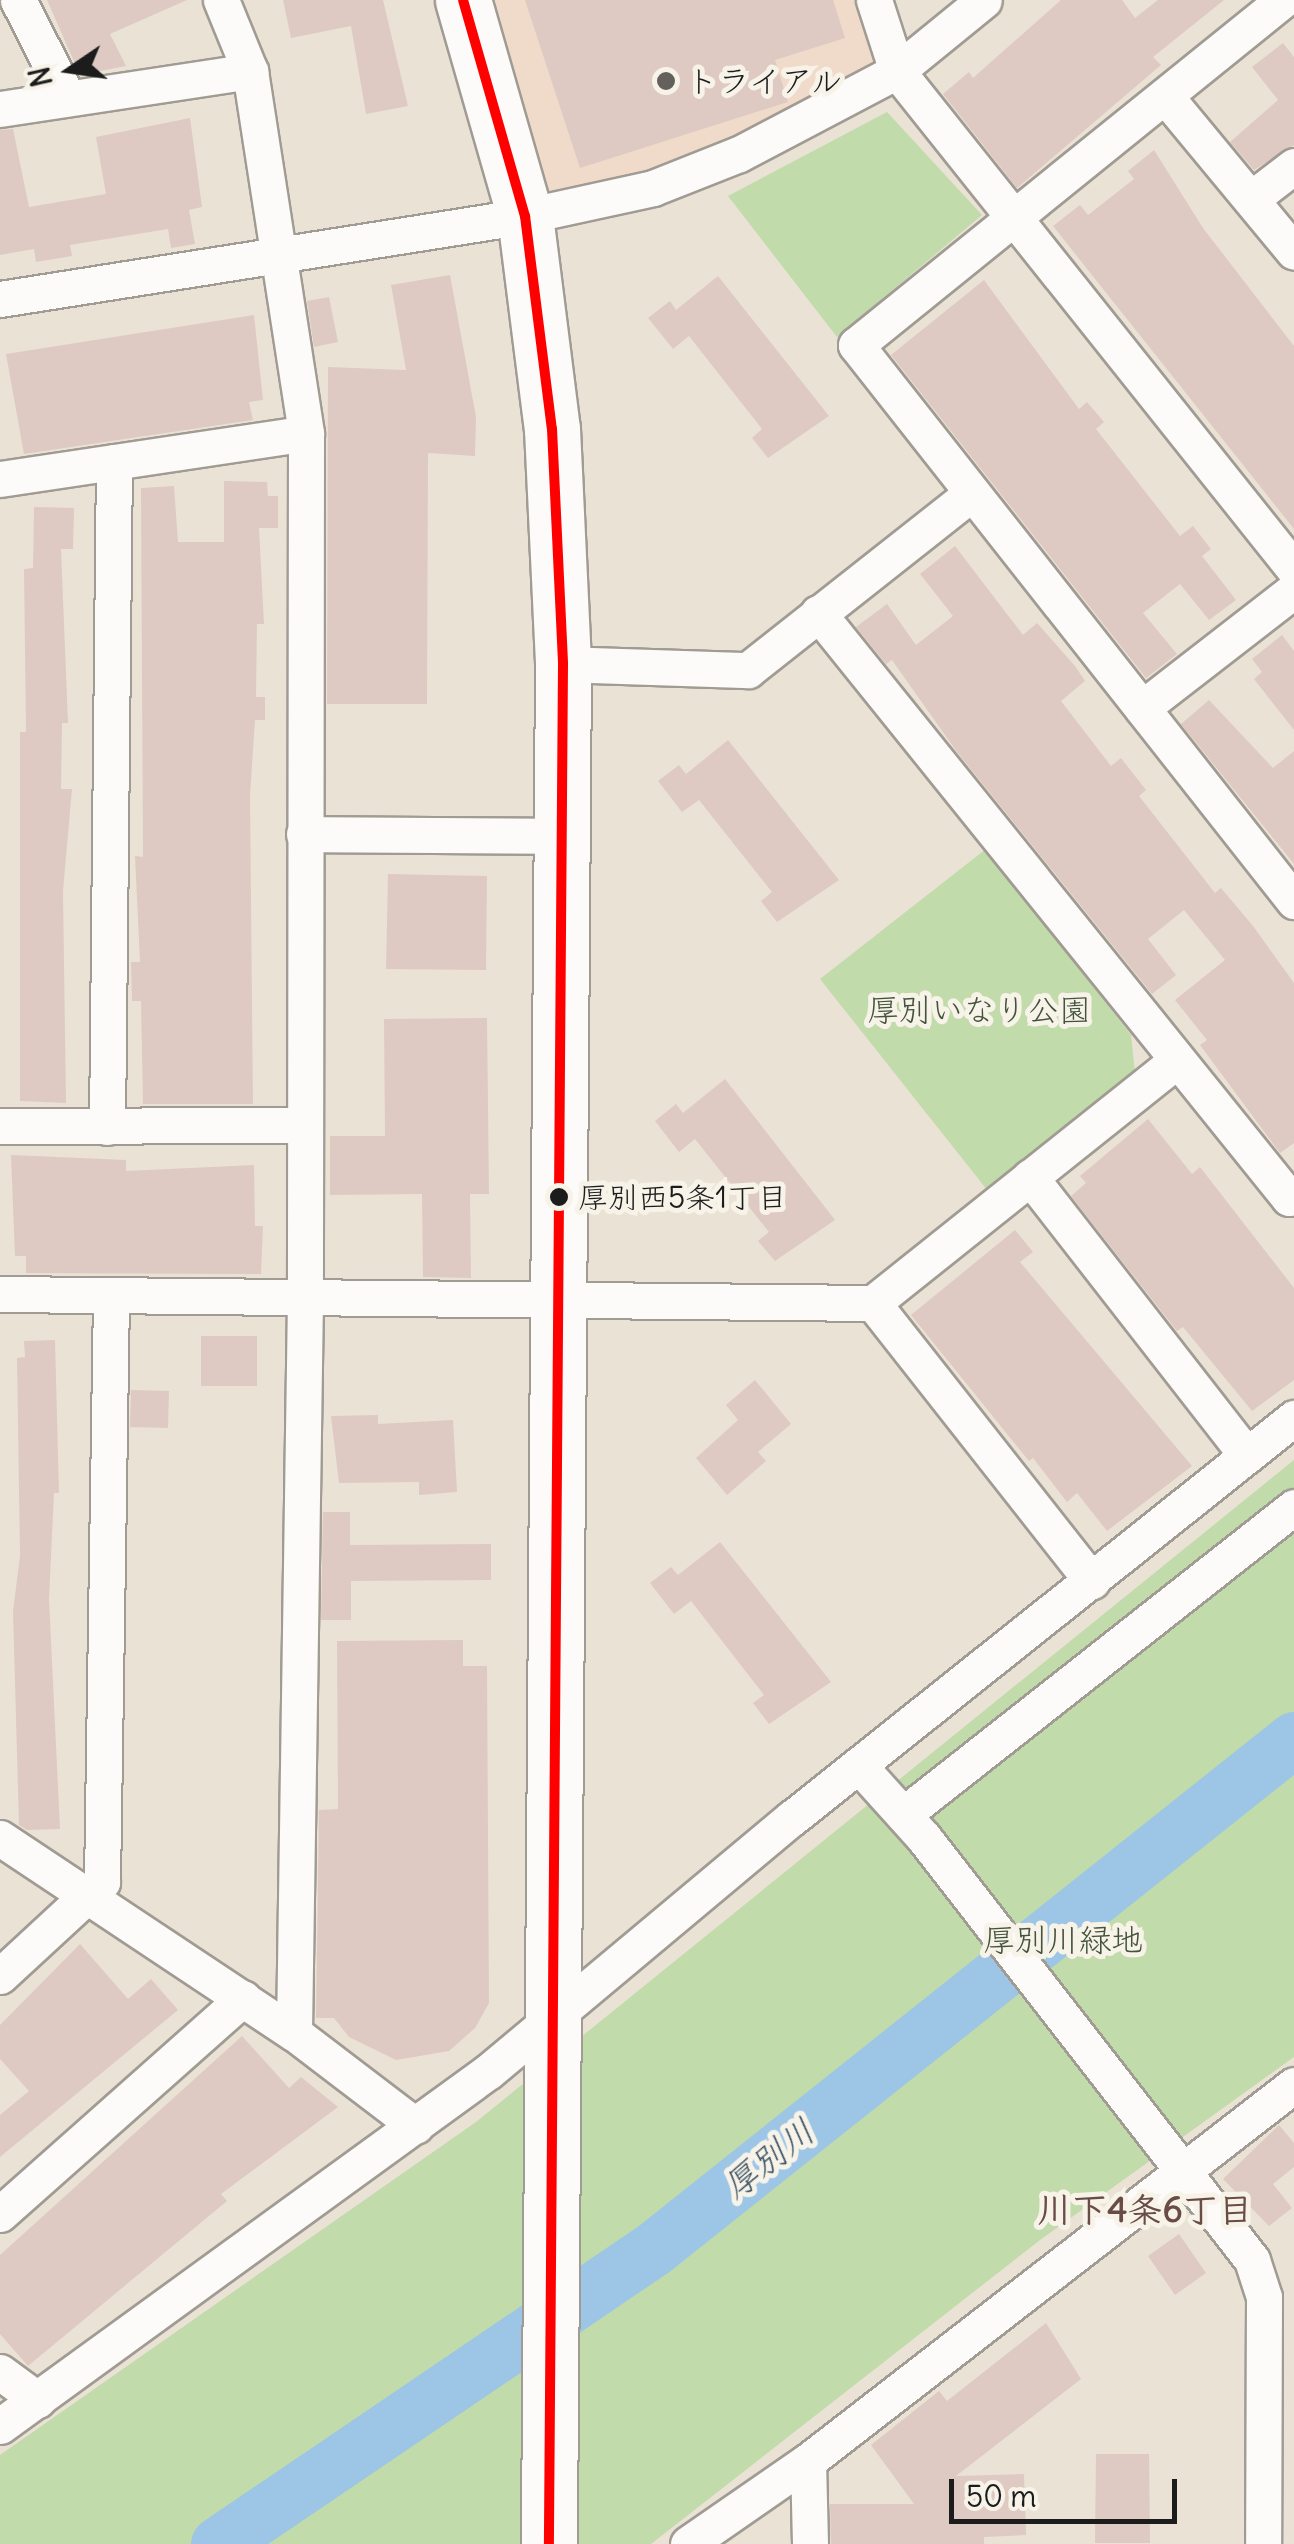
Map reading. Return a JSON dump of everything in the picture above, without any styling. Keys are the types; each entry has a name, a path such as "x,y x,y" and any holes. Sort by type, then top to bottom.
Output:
{"main road":[{"path":"464,0 525,216 552,429 564,664 549,2544"}],"street":[{"path":"18,0 68,98"},
{"path":"220,0 250,71 306,433 304,1300 294,2033"},
{"path":"874,0 897,71 1294,569"},
{"path":"0,298 279,251 525,216 653,188 739,154 897,71 984,0"},
{"path":"1283,0 856,345 1294,900"},
{"path":"0,109 250,71"},
{"path":"1165,96 1294,252"},
{"path":"1251,199 1294,166"},
{"path":"0,479 306,433"},
{"path":"108,1126 114,462"},
{"path":"564,664 748,670 971,494"},
{"path":"1142,708 1294,590"},
{"path":"818,612 1177,1060 1290,1198 1294,1195"},
{"path":"304,834 563,836"},
{"path":"0,1294 873,1303 1177,1060"},
{"path":"0,1126 303,1125"},
{"path":"1030,1177 1247,1456"},
{"path":"0,1976 102,1882 110,1296"},
{"path":"873,1303 1092,1582"},
{"path":"0,2426 416,2126 1294,1418"},
{"path":"914,1826 1294,1507"},
{"path":"861,1768 914,1826 1185,2169 1260,2279 1263,2544"},
{"path":"0,1838 294,2033 416,2126"},
{"path":"0,2214 242,1998"},
{"path":"688,2544 808,2461 1294,2085"},
{"path":"0,2372 38,2400"},
{"path":"808,2461 810,2544"}],"shaded area":[{"path":"464,0 874,0 897,71 739,154 525,216"}],"green space":[{"path":"887,112 982,215 837,337 728,196"},
{"name":"厚別いなり公園","path":"986,849 1131,1035 1135,1073 988,1191 820,979"},
{"name":"厚別川緑地","path":"1294,1460 1294,2057 1040,2240 651,2544 0,2544 0,2455 476,2122"}],"building":[{"path":"47,0 187,0 110,34 126,66 80,75"},
{"path":"283,0 383,0 408,106 366,114 351,26 291,38"},
{"name":"トライアル","path":"525,0 833,0 845,38 775,60 788,102 580,168"},
{"path":"1061,0 1122,0 1135,18 1158,0 1224,0 1153,57 1161,65 1017,188 943,94 969,72 973,78"},
{"path":"1283,43 1294,57 1294,145 1254,170 1230,142 1278,100 1252,67"},
{"path":"190,118 202,207 189,210 195,244 171,248 168,229 70,245 72,256 36,262 34,249 0,255 0,130 13,129 29,207 106,194 96,137"},
{"path":"1154,150 1203,228 1294,346 1294,529 1053,226 1080,205 1088,215 1134,179 1128,171"},
{"path":"450,275 476,417 475,456 428,453 427,704 327,704 328,367 406,370 391,285"},
{"path":"718,276 829,416 768,458 752,438 762,429 689,336 673,349 648,318 670,301 676,310"},
{"path":"984,280 1079,409 1087,402 1104,422 1096,429 1180,536 1193,526 1211,549 1202,556 1236,600 1209,620 1180,584 1143,613 1177,654 1146,678 891,355"},
{"path":"329,297 338,342 314,347 307,301"},
{"path":"254,315 263,400 249,402 253,420 24,454 6,354"},
{"path":"224,481 267,482 268,496 278,496 278,528 259,528 264,624 257,624 256,697 265,697 265,720 255,720 250,795 253,1104 143,1104 141,1001 132,1001 131,962 140,962 135,856 143,857 141,488 174,486 178,542 224,542"},
{"path":"34,507 74,508 73,549 61,549 68,723 62,723 61,789 72,789 63,891 66,1103 20,1101 20,732 26,732 24,569 33,568"},
{"path":"955,546 1023,635 1037,623 1075,666 1085,681 1061,701 1111,766 1121,758 1146,790 1139,796 1215,893 1221,888 1253,926 1294,983 1294,1143 1280,1153 1200,1045 1207,1040 1175,1000 1225,960 1184,910 1148,939 1176,975 1152,994 957,752 892,660 886,664 856,627 887,604 916,645 953,616 920,574"},
{"path":"1282,635 1294,651 1294,730 1254,679 1262,672 1252,659"},
{"path":"1209,700 1273,768 1294,751 1294,864 1181,724"},
{"path":"728,740 839,880 777,922 761,901 772,892 699,800 682,812 658,781 679,765 686,774"},
{"path":"388,874 487,876 486,970 386,969"},
{"path":"487,1018 489,1194 470,1194 471,1278 423,1277 422,1194 330,1195 330,1136 385,1136 384,1019"},
{"path":"725,1079 835,1220 775,1261 758,1241 769,1232 695,1139 679,1152 655,1121 676,1104 683,1113"},
{"path":"1148,1119 1192,1174 1200,1167 1294,1288 1294,1380 1252,1411 1183,1327 1177,1331 1071,1196 1086,1183 1080,1176"},
{"path":"11,1155 126,1160 126,1171 254,1165 255,1226 263,1226 261,1274 26,1273 26,1256 15,1256"},
{"path":"1015,1230 1033,1252 1020,1262 1192,1466 1107,1531 1077,1493 1067,1502 1033,1458 1029,1461 911,1315"},
{"path":"201,1336 257,1336 257,1386 201,1386"},
{"path":"55,1340 59,1493 54,1493 49,1599 60,1829 27,1830 19,1825 13,1611 20,1556 17,1358 25,1357 24,1341"},
{"path":"755,1380 791,1424 758,1452 766,1461 727,1495 696,1458 738,1420 726,1405"},
{"path":"131,1390 169,1391 168,1428 130,1427"},
{"path":"378,1415 378,1424 453,1420 457,1492 419,1495 419,1482 339,1483 331,1416"},
{"path":"323,1512 350,1512 350,1545 491,1544 491,1580 351,1581 351,1620 321,1620"},
{"path":"720,1542 831,1682 769,1724 753,1703 764,1695 691,1601 674,1614 650,1583 671,1567 678,1575"},
{"path":"463,1640 463,1666 487,1666 489,2003 475,2028 449,2051 396,2060 349,2037 334,2018 316,2018 319,1810 338,1809 337,1641"},
{"path":"80,1944 128,1999 151,1979 178,2010 0,2157 0,2115 29,2091 0,2059 0,2025"},
{"path":"242,2036 289,2088 301,2077 338,2107 221,2194 227,2201 28,2366 0,2334 0,2255"},
{"path":"1279,2125 1294,2143 1294,2167 1273,2184 1292,2208 1269,2226 1223,2179"},
{"path":"1179,2234 1206,2273 1175,2295 1148,2256"},
{"path":"1046,2323 1081,2379 956,2476 1024,2474 1026,2535 984,2537 984,2544 831,2544 830,2504 914,2504 871,2445 939,2391 947,2401"},
{"path":"1096,2454 1149,2454 1150,2543 1095,2543"}],"waterway":[{"name":"厚別川","path":"218,2544 653,2249 1294,1739"}],"transit line":[{"path":"463,0 525,216 552,429 563,664 549,2544"}],"place":[{"name":"トライアル","path":"666,81"},
{"name":"厚別西5条1丁目","path":"559,1197"}],"district":[{"name":"川下4条6丁目","path":"1145,2209"}]}
